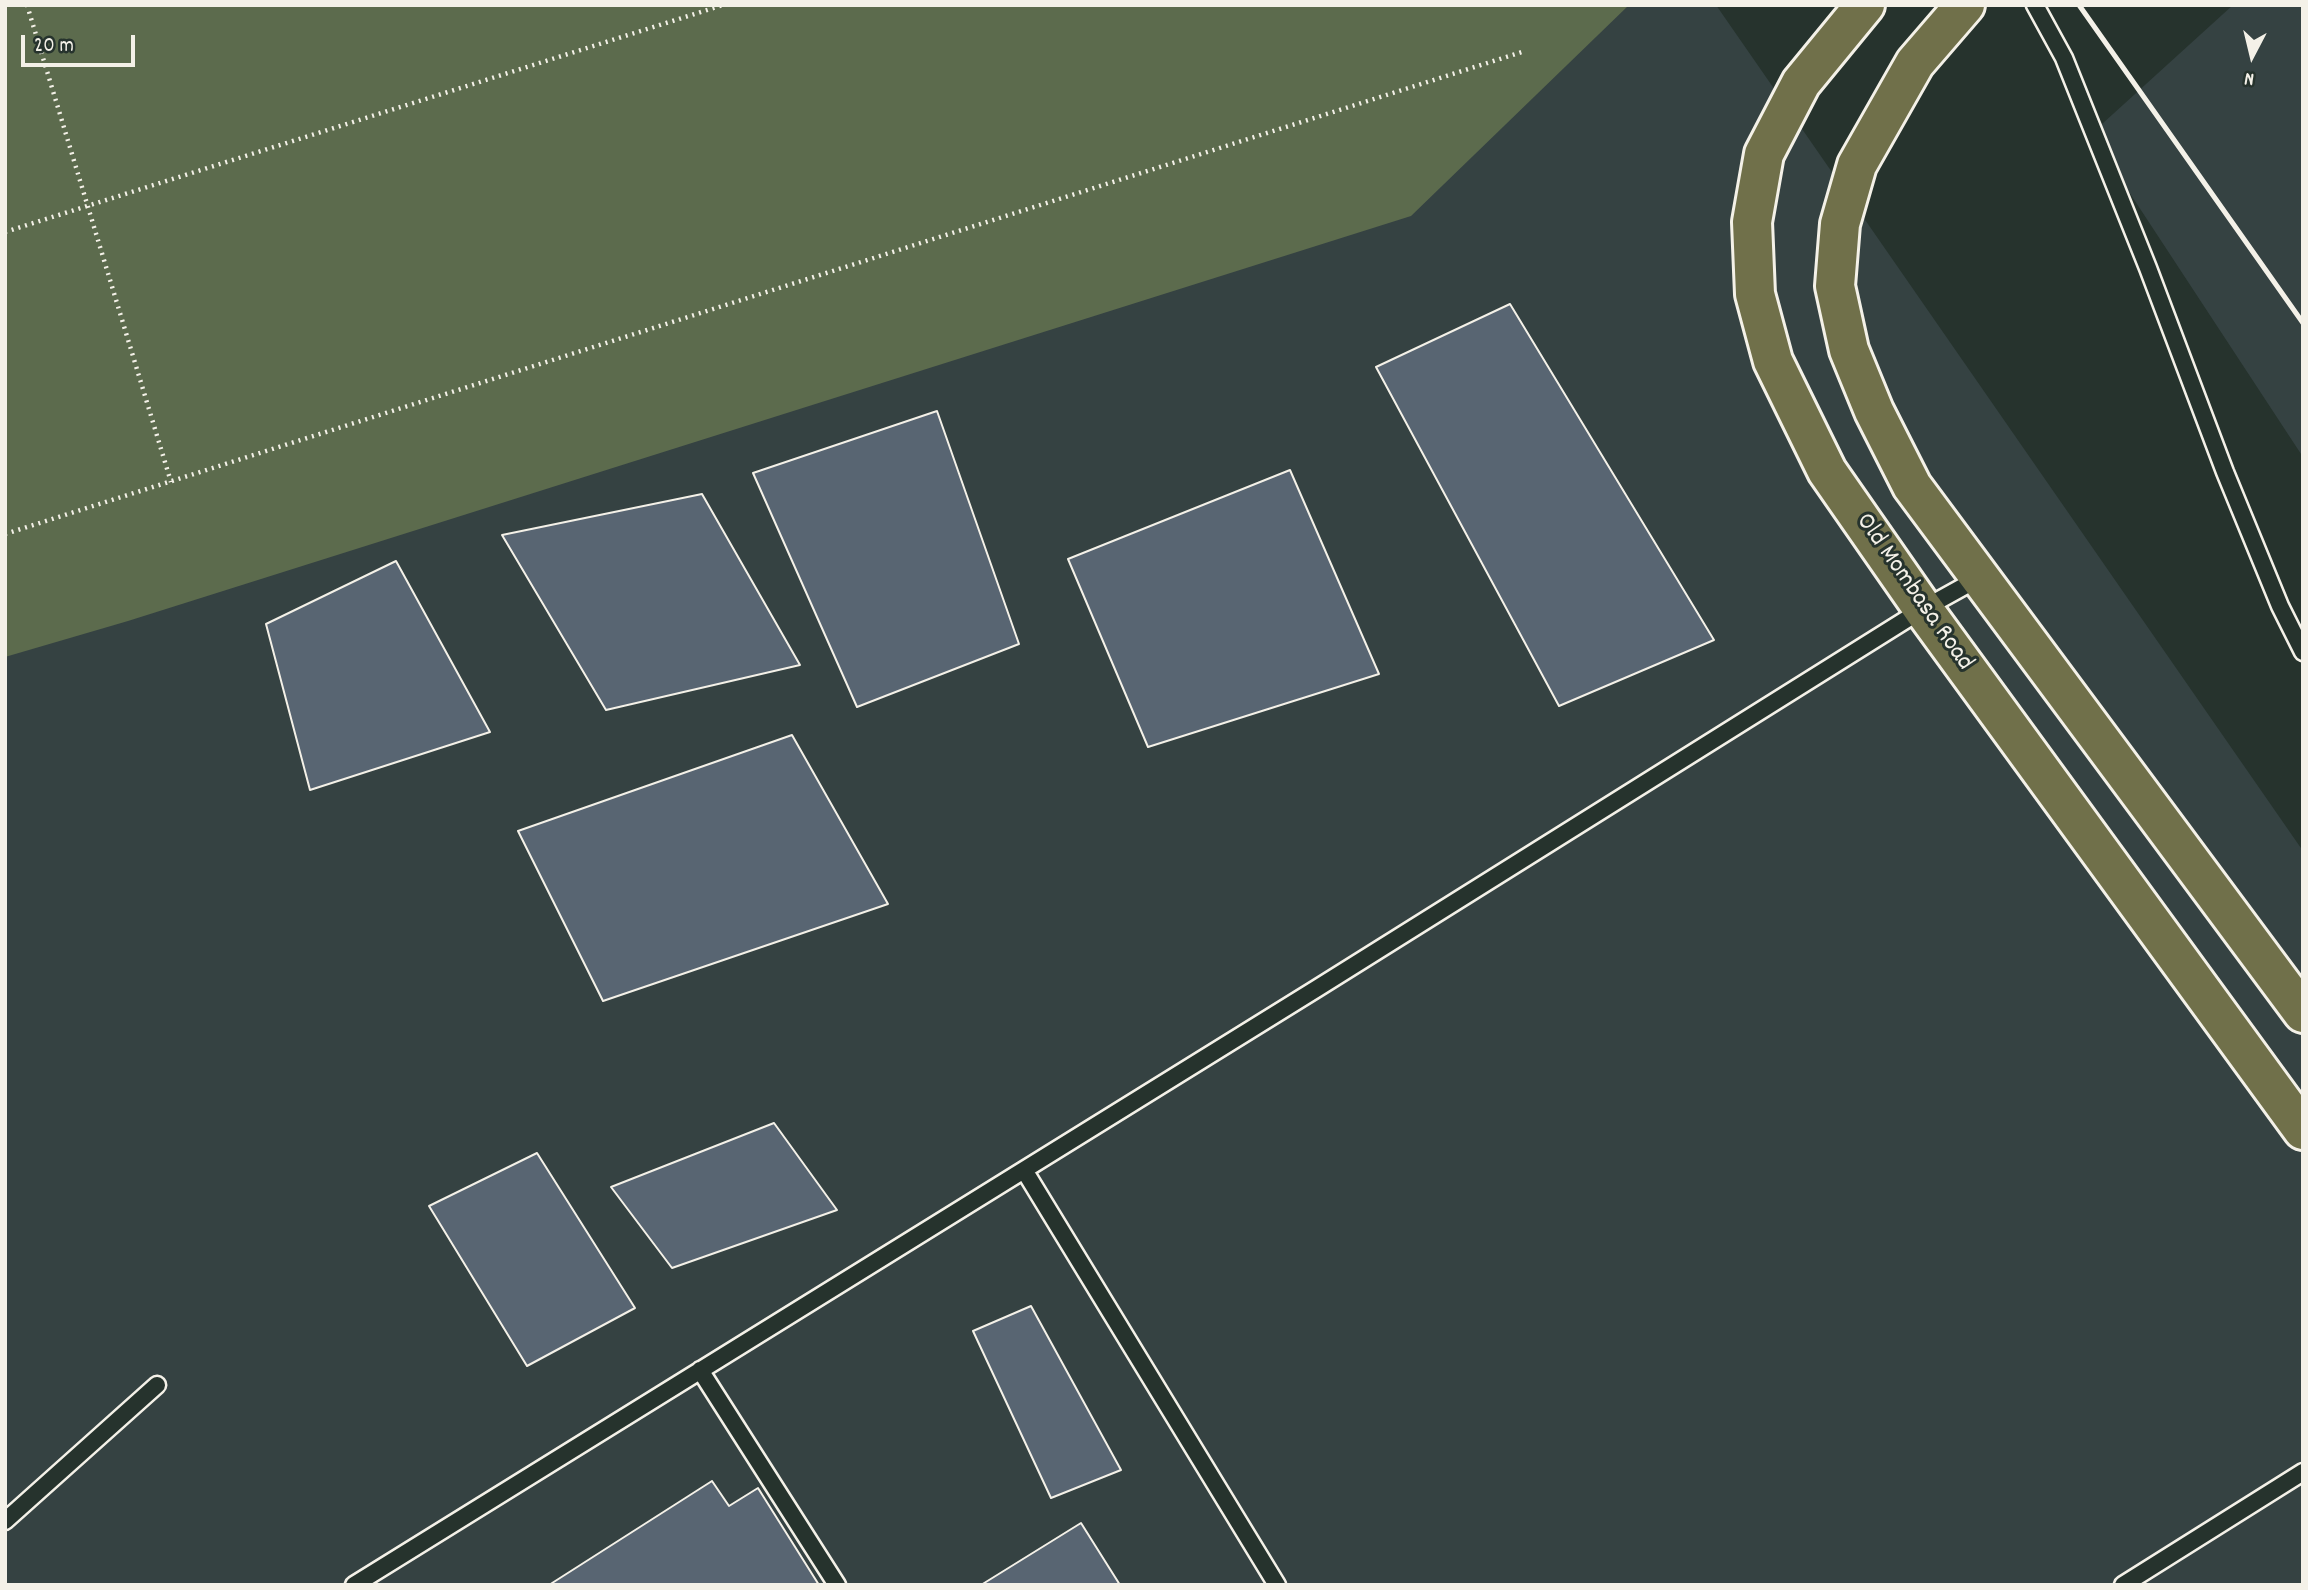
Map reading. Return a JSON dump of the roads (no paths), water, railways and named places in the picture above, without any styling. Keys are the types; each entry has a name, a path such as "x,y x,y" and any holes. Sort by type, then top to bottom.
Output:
{"main road":[{"path":"1965,5 1915,63 1857,165 1840,224 1835,286 1849,350 1874,411 1912,486 2303,1013"},
{"name":"Old Mombasa Road","path":"1865,6 1801,83 1764,154 1752,222 1755,294 1773,361 1827,471 1923,609 2303,1129"}],"lane":[{"path":"2035,5 2069,71 2148,268 2225,472 2280,606 2303,652"},
{"path":"354,1585 1923,609 1979,578"},
{"path":"1024,1170 1278,1585"},
{"path":"700,1370 837,1585"},
{"path":"5,1521 157,1385"},
{"path":"2123,1585 2303,1472"}],"railway":[{"path":"2079,5 2303,323"}]}
